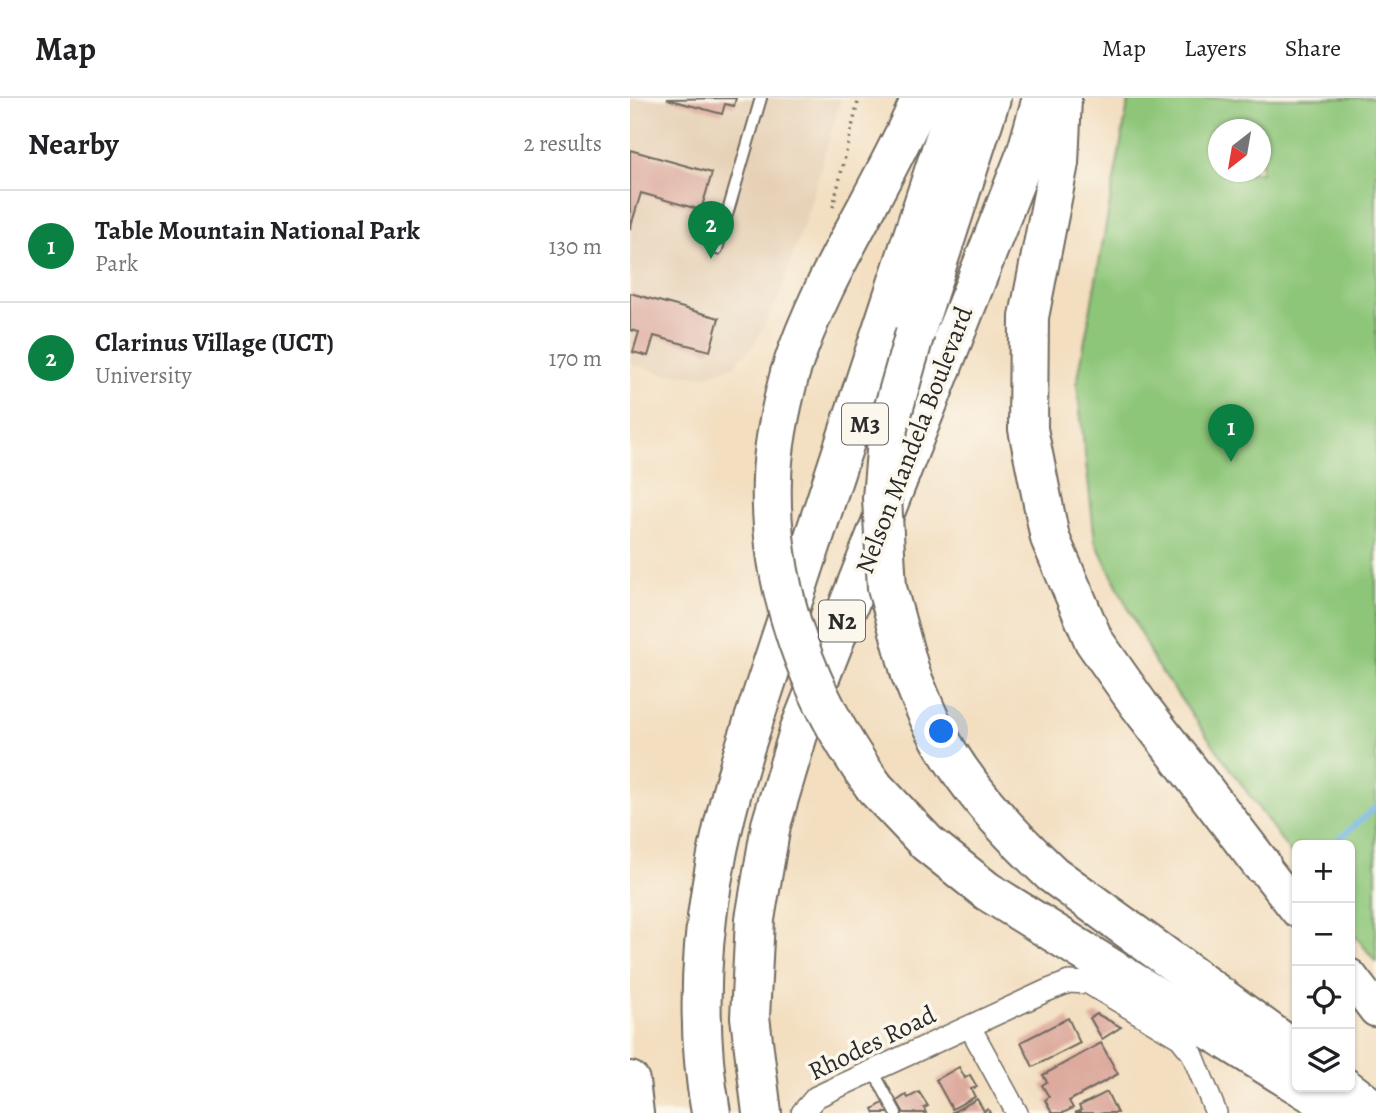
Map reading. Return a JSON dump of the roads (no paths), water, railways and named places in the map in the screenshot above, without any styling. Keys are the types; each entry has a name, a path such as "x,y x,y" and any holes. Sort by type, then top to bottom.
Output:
{"highway":[{"path":"920,98 893,156 814,307 790,373 778,428 772,477 773,531 780,576 807,669 833,724 875,788 927,843 987,891 1292,1081"},
{"name":"Nelson Mandela Boulevard","path":"711,1113 702,1013 706,933 724,815 958,98"},
{"name":"Nelson Mandela Boulevard","path":"745,747 834,516 974,98"},
{"path":"991,98 915,332 888,428 882,498 887,588 911,675 932,724 960,772 989,810 1020,843 1052,874 1292,1048"},
{"name":"Nelson Mandela Boulevard","path":"762,1113 750,1017 755,919 771,825 799,731 1026,154 1042,98"},
{"path":"1062,98 1059,163 1029,317 1028,429 1050,538 1094,641 1139,705 1261,864"},
{"path":"630,1081 634,1113"},
{"path":"1310,1092 1344,1113"},
{"path":"1351,1092 1376,1111"}],"main road":[{"path":"1261,864 1292,904"},
{"path":"1355,983 1376,1010"}],"street":[{"name":"Rhodes Road","path":"802,1113 816,1097 1058,986 1078,981 1088,983 1180,1038 1187,1045 1216,1113"},
{"path":"970,1027 1017,1113"}],"lane":[{"path":"717,249 761,98"},
{"path":"873,1071 896,1113"}],"waterway":[{"path":"1338,840 1376,807"}],"place":[{"name":"Clarinus Village (UCT)","path":"711,259"},
{"name":"Table Mountain National Park","path":"1231,462"}]}
